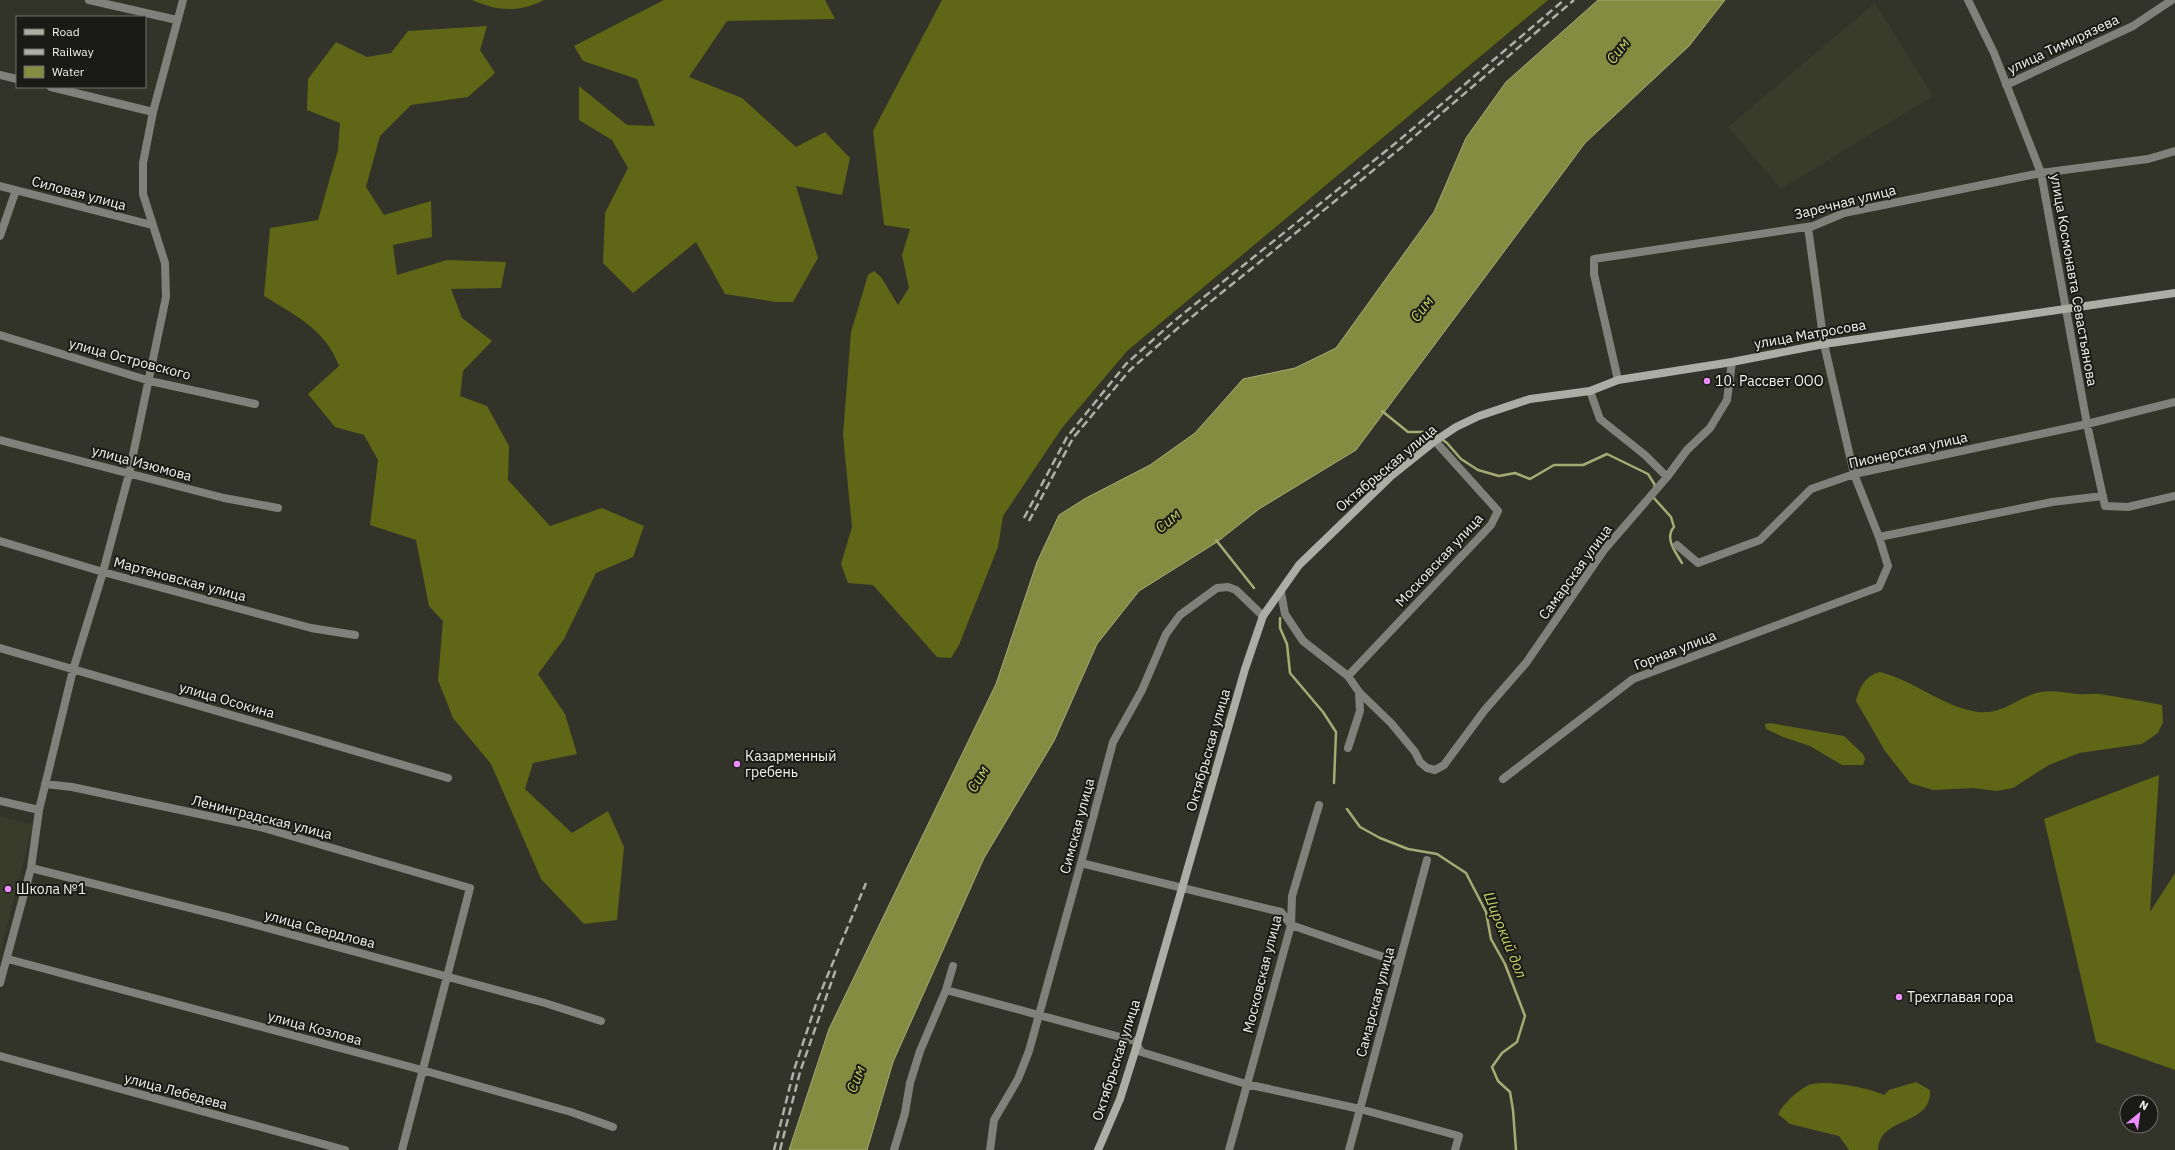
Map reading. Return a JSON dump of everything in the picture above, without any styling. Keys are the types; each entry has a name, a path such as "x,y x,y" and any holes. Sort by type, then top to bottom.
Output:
{"main road":[{"name":"улица Матросова","path":"1456,427 1479,416 1530,399 1590,391 1618,380 1732,362 1824,344 2175,292"},
{"name":"Октябрьская улица","path":"1098,1150 1120,1099 1137,1046 1245,669 1263,616 1269,605 1281,592 1299,565 1321,542 1390,477 1435,441 1456,427"}],"street":[{"path":"89,0 177,20"},
{"path":"0,983 8,959 30,868 39,810 73,670 103,572 129,474 150,381 166,297 167,280 159,239 152,226 143,194 142,163 153,112 183,0"},
{"name":"улица Космонавта Севастьянова","path":"1968,0 1981,25 2042,173 2086,424 2103,496"},
{"name":"улица Тимирязева","path":"2006,84 2133,26 2172,0"},
{"path":"0,75 16,79"},
{"path":"55,88 153,112"},
{"name":"Заречная улица","path":"1618,380 1594,274 1594,259 1808,227 1844,213 2042,173 2148,159 2175,150"},
{"name":"Силовая улица","path":"0,186 152,226"},
{"path":"0,236 16,190"},
{"path":"1808,227 1824,344 1854,474 1879,537 2052,502 2103,496 2105,506 2128,507 2175,496"},
{"name":"улица Островского","path":"0,335 150,381 255,404"},
{"name":"Самарская улица","path":"1359,692 1391,723 1415,752 1420,762 1427,768 1435,770 1444,765 1484,711 1526,663 1604,550 1667,477 1687,450 1710,428 1728,400 1732,362"},
{"path":"1590,391 1600,419 1645,455 1667,477"},
{"name":"Пионерская улица","path":"1676,545 1698,563 1713,559 1760,540 1811,489 1854,474 2086,424 2175,402"},
{"name":"улица Изюмова","path":"0,440 224,498 278,508"},
{"name":"Московская улица","path":"1348,676 1491,525 1498,511 1435,441"},
{"name":"Горная улица","path":"1503,779 1633,679 1879,587 1888,566 1879,537"},
{"name":"Мартеновская улица","path":"0,541 103,572 311,628 355,635"},
{"name":"Симская улица","path":"990,1150 994,1120 1018,1079 1029,1050 1037,1015 1081,863 1113,742 1142,690 1166,634 1180,614 1217,588 1228,587 1236,590 1263,616"},
{"path":"1281,592 1285,614 1303,641 1348,676 1359,692 1360,711 1348,748"},
{"name":"улица Осокина","path":"0,648 448,778"},
{"name":"Ленинградская улица","path":"45,784 72,787 260,827 470,888 446,977"},
{"path":"0,801 39,810"},
{"name":"Московская улица","path":"1229,1150 1291,925 1292,896 1319,805"},
{"name":"Самарская улица","path":"1349,1150 1398,962 1427,860"},
{"path":"1081,863 1181,889 1281,912 1291,925 1398,962"},
{"name":"улица Свердлова","path":"30,868 234,919 545,1003 601,1021"},
{"name":"улица Козлова","path":"8,959 422,1070 571,1112 613,1127"},
{"path":"894,1150 905,1113 910,1083 918,1057 946,990 953,966"},
{"path":"402,1150 446,977"},
{"path":"946,990 1135,1041 1141,1052 1246,1084 1360,1109 1458,1136 1455,1150"},
{"name":"улица Лебедева","path":"0,1056 345,1150"}],"shaded area":[{"path":"472,0 544,0 526,7 508,9 481,4"},
{"path":"664,0 825,0 835,19 727,21 689,77 742,98 796,147 825,132 850,158 842,195 796,186 818,258 793,302 776,302 725,294 696,242 633,293 603,263 605,213 628,168 612,140 579,120 579,86 627,125 655,126 637,79 583,61 574,46"},
{"path":"942,0 1548,0 1127,351 1062,428 1003,516 998,547 959,645 951,658 937,657 873,585 848,583 841,564 852,527 843,435 851,332 868,275 874,271 881,277 898,305 909,288 902,255 910,229 884,225 873,131"},
{"path":"1875,3 1933,96 1781,189 1728,127"},
{"path":"487,26 480,50 495,73 468,97 411,105 380,136 366,187 384,215 431,201 432,237 393,245 397,275 447,260 506,262 501,288 451,289 462,318 492,341 463,371 460,396 487,406 509,446 508,480 550,526 602,508 644,526 633,557 596,573 564,639 538,674 565,714 577,754 533,763 525,789 572,833 608,811 624,847 617,920 584,924 541,879 491,764 453,718 438,680 443,621 429,606 416,540 370,525 378,460 364,435 335,427 308,394 339,366 333,353 318,333 298,317 264,296 270,228 318,220 338,150 340,123 307,110 308,79 336,42 367,57 391,53 408,31"},
{"path":"1880,672 1905,681 1953,705 1978,712 1996,711 2033,694 2046,691 2055,691 2081,694 2099,694 2162,705 2163,722 2158,733 2142,744 2079,753 2049,765 2013,788 1996,791 1974,788 1933,790 1910,783 1885,751 1856,701 1859,691 1867,679"},
{"path":"1770,723 1844,736 1863,754 1865,759 1863,765 1842,765 1810,746 1783,737 1766,729 1765,724"},
{"path":"2159,775 2150,912 2175,873 2175,1070 2096,1042 2044,819"},
{"name":"Школа №1","path":"0,816 33,825 0,953"},
{"path":"1916,1082 1930,1090 1928,1102 1923,1110 1915,1116 1887,1131 1881,1139 1878,1150 1849,1150 1839,1136 1790,1124 1778,1114 1795,1094 1803,1088 1814,1084 1834,1083 1857,1087 1884,1095 1889,1090"}],"water":[{"name":"Сим","path":"1598,0 1725,0 1689,46 1585,143 1356,450 1259,509 1217,542 1139,591 1097,644 1054,741 984,858 893,1062 867,1150 789,1150 829,1029 996,684 1037,562 1059,515 1086,498 1150,465 1195,433 1243,379 1295,368 1336,348 1434,212 1466,138 1506,82"}],"waterway":[{"path":"1382,411 1408,432 1432,432 1447,443 1461,459 1478,470 1499,476 1515,473 1530,479 1554,465 1583,465 1607,454 1648,474 1655,485 1654,487"},
{"path":"1653,497 1671,517 1674,527 1671,531 1671,541 1674,550 1682,563"},
{"path":"1216,540 1254,588"},
{"path":"1280,618 1280,628 1287,644 1290,673 1323,712 1336,732 1334,783"},
{"name":"Широкий дол","path":"1347,809 1360,827 1380,838 1408,849 1437,854 1466,873 1486,912 1491,939 1505,964 1525,1016 1517,1042 1502,1053 1492,1067 1498,1081 1510,1092 1516,1150"}],"railway":[{"path":"1024,518 1067,437 1126,364 1174,321 1397,142 1564,0"},
{"path":"1029,521 1073,438 1130,370 1178,328 1402,147 1574,0"},
{"path":"774,1150 794,1070 817,1001 866,883"},
{"path":"780,1150 800,1072 836,969"}],"place":[{"name":"10. Рассвет ООО","path":"1707,381"},
{"name":"Казарменный гребень","path":"737,764"},
{"name":"Школа №1","path":"8,889"},
{"name":"Трехглавая гора","path":"1899,997"}]}
